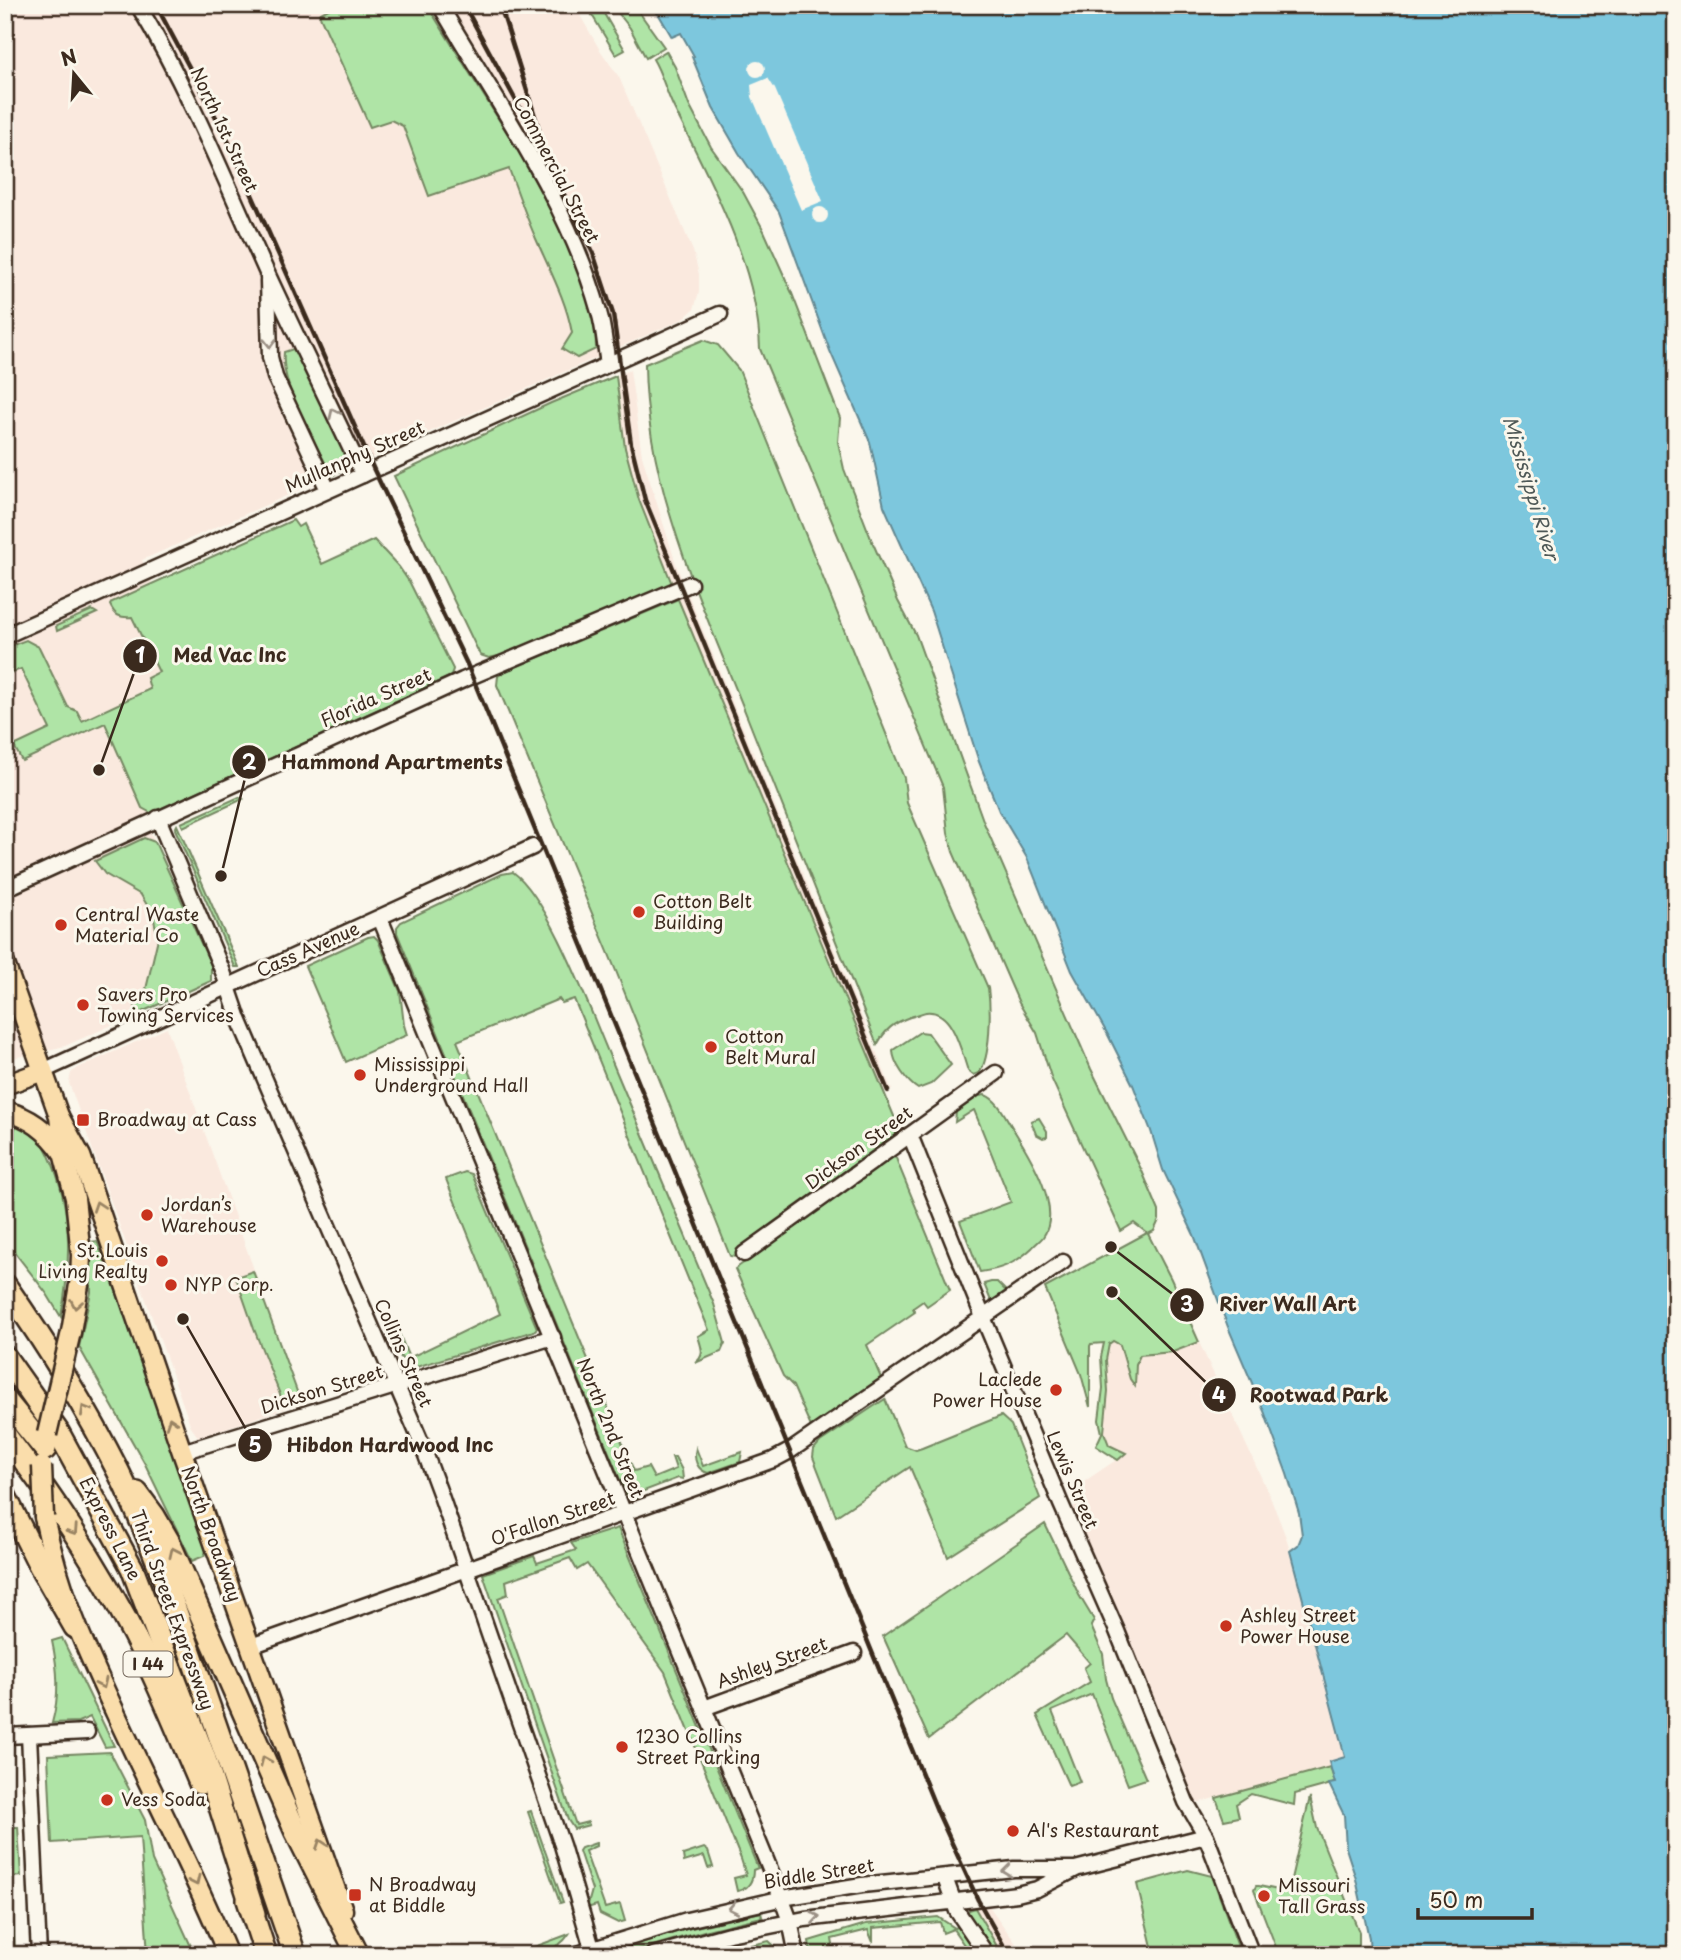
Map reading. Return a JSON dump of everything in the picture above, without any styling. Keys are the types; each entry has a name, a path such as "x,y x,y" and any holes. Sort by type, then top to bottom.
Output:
{"highway":[{"name":"Third Street Expressway","path":"5,1285 65,1375 117,1471 164,1579 294,1953"},
{"name":"Express Lane","path":"5,1357 58,1432 132,1568 204,1756 254,1914"},
{"path":"5,1400 45,1449"},
{"name":"Third Street Expressway","path":"5,1435 39,1479 87,1551 141,1650 165,1700 254,1914 266,1955"},
{"path":"117,1471 154,1516 169,1542 296,1832 359,1955"},
{"path":"5,1496 75,1627"}],"main road":[{"name":"North Broadway","path":"5,964 59,1116 81,1156 359,1955"},
{"name":"Cass Avenue","path":"5,1085 43,1071"},
{"path":"5,1111 48,1133 63,1153"},
{"name":"North Broadway","path":"59,1116 63,1153 76,1208 81,1255 71,1332 45,1449 44,1517 55,1567 75,1627 228,1955"}],"street":[{"name":"North 1st Street","path":"138,5 173,66 363,475"},
{"name":"Commercial Street","path":"440,5 511,122 562,216 591,283 600,315 608,364"},
{"name":"North 1st Street","path":"268,275 270,358 275,377 328,490"},
{"name":"Mullanphy Street","path":"5,636 720,314"},
{"name":"Florida Street","path":"5,889 472,676 690,584"},
{"name":"Collins Street","path":"158,818 229,986 239,1018 435,1480 562,1845 593,1952"},
{"name":"Cass Avenue","path":"43,1071 533,848"},
{"name":"North 2nd Street","path":"380,918 781,1898 790,1922 797,1955"},
{"name":"Dickson Street","path":"744,1255 996,1073"},
{"name":"Lewis Street","path":"910,1135 1060,1504 1117,1631 1186,1802 1206,1836 1252,1955"},
{"name":"O'Fallon Street","path":"251,1646 625,1514 757,1466 790,1451 1063,1262"},
{"name":"Dickson Street","path":"182,1452 553,1337"},
{"name":"Ashley Street","path":"704,1708 853,1653"},
{"path":"7,1736 87,1732"},
{"path":"29,1735 39,1955"},
{"name":"Biddle Street","path":"653,1955 729,1934 790,1922 896,1907 1006,1896 1037,1889 1075,1869 1206,1836"},
{"name":"Biddle Street","path":"574,1955 593,1952 687,1920 781,1898 862,1885 1014,1869 1075,1869"},
{"path":"944,1878 952,1902 987,1955"}],"shaded area":[{"path":"5,5 574,5 619,77 693,251 699,274 699,292 694,309 683,319 142,560 234,776 144,818 211,965 211,981 65,1046 5,1060"},
{"path":"630,370 642,456 677,567 892,1090 884,1092 659,556 639,500 625,448 616,376"},
{"path":"167,1028 302,1403 198,1437 191,1427 69,1083 71,1073 78,1068"},
{"path":"1127,1340 1132,1356 1173,1352 1199,1342 1272,1501 1287,1540 1345,1757 1329,1762 1330,1767 1196,1803 1072,1511 1085,1481 1125,1454 1109,1445 1103,1433 1108,1391 1106,1350 1113,1341"},
{"path":"5,1599 11,1724 5,1724"},
{"path":"989,1906 1024,1955 1002,1955 975,1908"}],"green space":[{"path":"336,5 427,5 516,147 553,214 589,296 595,318 596,349 577,358 562,349 572,333 566,309 509,169 429,196 403,126 391,120 370,127 319,14"},
{"path":"586,5 599,5 625,50 616,55"},
{"path":"612,5 634,5 664,47 646,58 630,28"},
{"path":"666,51 689,105 711,147 743,192 791,291 840,418 838,442 844,469 898,601 916,635 984,823 1091,1069 1159,1211 1159,1220 1154,1231 1148,1234 1199,1342 1173,1352 1140,1355 1136,1364 1135,1386 1130,1379 1120,1345 1113,1341 1109,1344 1104,1432 1109,1445 1126,1453 1118,1460 1096,1446 1102,1433 1099,1420 1104,1343 1090,1346 1090,1407 1081,1374 1045,1288 1147,1233 1134,1223 1121,1231 1052,1080 1037,1033 1019,1003 953,852 943,787 760,349 751,287 730,225 653,59"},
{"path":"703,340 718,345 739,370 904,778 907,803 988,988 988,1045 979,1073 973,1075 968,1071 959,1043 949,1024 935,1013 924,1012 899,1022 886,1031 877,1045 696,590 666,501 655,456 645,364"},
{"path":"293,349 298,352 344,451 344,468 332,476 300,415 288,382 284,352"},
{"path":"616,376 625,448 639,500 672,584 503,655 489,658 480,655 394,476"},
{"path":"293,520 298,527 303,524 322,564 374,540 410,583 453,669 451,676 151,813 142,808 105,723 22,761 14,746 50,729 21,669 5,675 5,648 26,640 39,647 68,707 77,711 82,721 150,689 147,678 159,672 132,617 116,614 110,605 112,602"},
{"path":"678,599 896,1121 896,1134 801,1203 801,1208 735,1257 730,1256 616,971 497,685 498,676 506,671"},
{"path":"92,610 97,613 57,631 56,626"},
{"path":"239,797 243,799 183,827 181,823"},
{"path":"177,825 239,967 235,967 175,829"},
{"path":"144,838 155,842 211,965 211,981 137,1014 135,1005 143,1002 158,938 153,915 141,895 105,874 95,861"},
{"path":"513,872 541,906 568,958 714,1304 725,1343 721,1352 695,1363 702,1354 698,1336 709,1330 574,999 562,1003 559,999 457,1041 634,1471 648,1467 654,1478 676,1469 672,1457 675,1457 682,1470 683,1479 678,1478 641,1492 636,1498 625,1492 397,933 401,922 502,874"},
{"path":"374,936 400,991 407,1035 346,1062 305,966"},
{"path":"920,1032 928,1033 951,1065 931,1084 918,1089 901,1072 893,1050"},
{"path":"985,1095 999,1106 1029,1155 1042,1183 1049,1212 1043,1237 1026,1254 1008,1265 980,1272 960,1221 1011,1202 974,1110 955,1122 956,1112 979,1096"},
{"path":"1039,1118 1047,1131 1047,1137 1036,1134 1031,1121"},
{"path":"17,1124 44,1145 54,1166 65,1208 68,1251 61,1317 47,1294 5,1240 5,1127 14,1130"},
{"path":"892,1157 896,1158 950,1290 927,1306 923,1301 913,1308 915,1312 867,1345 881,1378 811,1427 793,1386 783,1376 735,1269"},
{"path":"465,1172 472,1174 537,1328 413,1368 404,1361 396,1348 392,1333 394,1321 409,1358 500,1314 446,1179"},
{"path":"97,1241 128,1322 206,1551 204,1556 192,1561 145,1464 79,1347 91,1292 90,1242"},
{"path":"253,1271 299,1397 283,1402 236,1277"},
{"path":"997,1282 1006,1291 991,1301 984,1284"},
{"path":"885,1399 905,1446 916,1450 1001,1416 1011,1425 1040,1498 948,1557 910,1467 836,1516 813,1457 814,1449 820,1442"},
{"path":"696,1448 703,1466 742,1452 740,1462 708,1473 697,1464"},
{"path":"1045,1524 1094,1620 1091,1626 1103,1654 1111,1698 1146,1779 1128,1785 1092,1694 1052,1711 1080,1782 1069,1786 1037,1715 1090,1682 1084,1668 1090,1663 1066,1635 929,1739 883,1636"},
{"path":"618,1528 758,1868 753,1870 750,1884 741,1890 737,1891 734,1878 746,1875 741,1859 665,1672 587,1564 577,1570 570,1558 506,1581 508,1594 498,1598 576,1825 588,1822 589,1825 574,1829 568,1820 483,1574 534,1556 537,1563 576,1550 571,1543"},
{"path":"62,1638 114,1746 105,1747 90,1717 78,1722 52,1723 57,1682 52,1641"},
{"path":"110,1752 145,1820 152,1861 195,1955 148,1955 140,1837 52,1843 48,1755"},
{"path":"1330,1767 1335,1783 1295,1794 1294,1805 1251,1794 1236,1804 1239,1817 1224,1820 1216,1798"},
{"path":"1310,1797 1317,1828 1359,1932 1359,1955 1279,1955 1254,1890 1259,1886 1288,1892"},
{"path":"531,1811 563,1902 560,1903 528,1812"},
{"path":"6,1827 18,1827 21,1876 11,1877 15,1955 12,1955"},
{"path":"596,1843 596,1846 585,1851 605,1908 620,1904 625,1921 618,1923 600,1914 597,1905 587,1908 592,1890 579,1851"},
{"path":"704,1848 708,1851 713,1867 708,1868 704,1856 684,1862 683,1855"},
{"path":"1188,1870 1212,1876 1241,1955 1154,1955 1137,1884"},
{"path":"975,1908 1002,1955 993,1955 966,1914"},
{"path":"761,1912 762,1917 621,1955 617,1950 683,1930"},
{"path":"938,1917 955,1928 959,1926 978,1955 971,1955 953,1929 943,1933 940,1922 873,1928 873,1942 868,1930 832,1939 832,1953 811,1955 809,1941 866,1924"},
{"path":"569,1934 552,1949 513,1955"},
{"path":"769,1941 784,1955 705,1955"}],"water":[{"name":"Mississippi River","path":"648,5 1676,5 1676,1955 1370,1955 1356,1879 1346,1848 1344,1815 1329,1784 1335,1783 1329,1762 1345,1757 1290,1551 1298,1545 1302,1535 1299,1513 1264,1411 1228,1327 1194,1235 1163,1170 1133,1085 1072,971 1027,858 999,811 979,762 931,611 884,506 870,442 830,351 779,212 739,153 713,108 692,57 694,56 681,33 672,37 659,15"}],"pier":[{"path":"754,61 760,61 765,69 763,75 754,77 749,72 749,66"},
{"path":"768,78 823,201 801,210 752,97 751,85"},
{"path":"817,207 823,207 828,215 826,221 817,223 812,218 812,212"}],"railway":[{"path":"156,5 226,136 374,470 467,664 938,1813 978,1900 1009,1955"},
{"path":"464,5 534,134 593,253 613,314 631,444 645,500 888,1091"},
{"path":"500,5 539,129"}],"place":[{"name":"Med Vac Inc","path":"99,770"},
{"name":"Hammond Apartments","path":"221,876"},
{"name":"Cotton Belt Building","path":"639,912"},
{"name":"Central Waste Material Co","path":"61,925"},
{"name":"Savers Pro Towing Services","path":"83,1005"},
{"name":"Cotton Belt Mural","path":"711,1047"},
{"name":"Mississippi Underground Hall","path":"360,1075"},
{"name":"Broadway at Cass","path":"83,1120"},
{"name":"Jordan’s Warehouse","path":"147,1215"},
{"name":"River Wall Art","path":"1111,1247"},
{"name":"St. Louis Living Realty","path":"162,1261"},
{"name":"NYP Corp.","path":"171,1285"},
{"name":"Rootwad Park","path":"1112,1292"},
{"name":"Hibdon Hardwood Inc","path":"183,1319"},
{"name":"Laclede Power House","path":"1056,1390"},
{"name":"Ashley Street Power House","path":"1226,1626"},
{"name":"1230 Collins Street Parking","path":"622,1747"},
{"name":"Vess Soda","path":"107,1800"},
{"name":"Al's Restaurant","path":"1013,1831"},
{"name":"N Broadway at Biddle","path":"355,1895"},
{"name":"Missouri Tall Grass","path":"1264,1896"}]}
